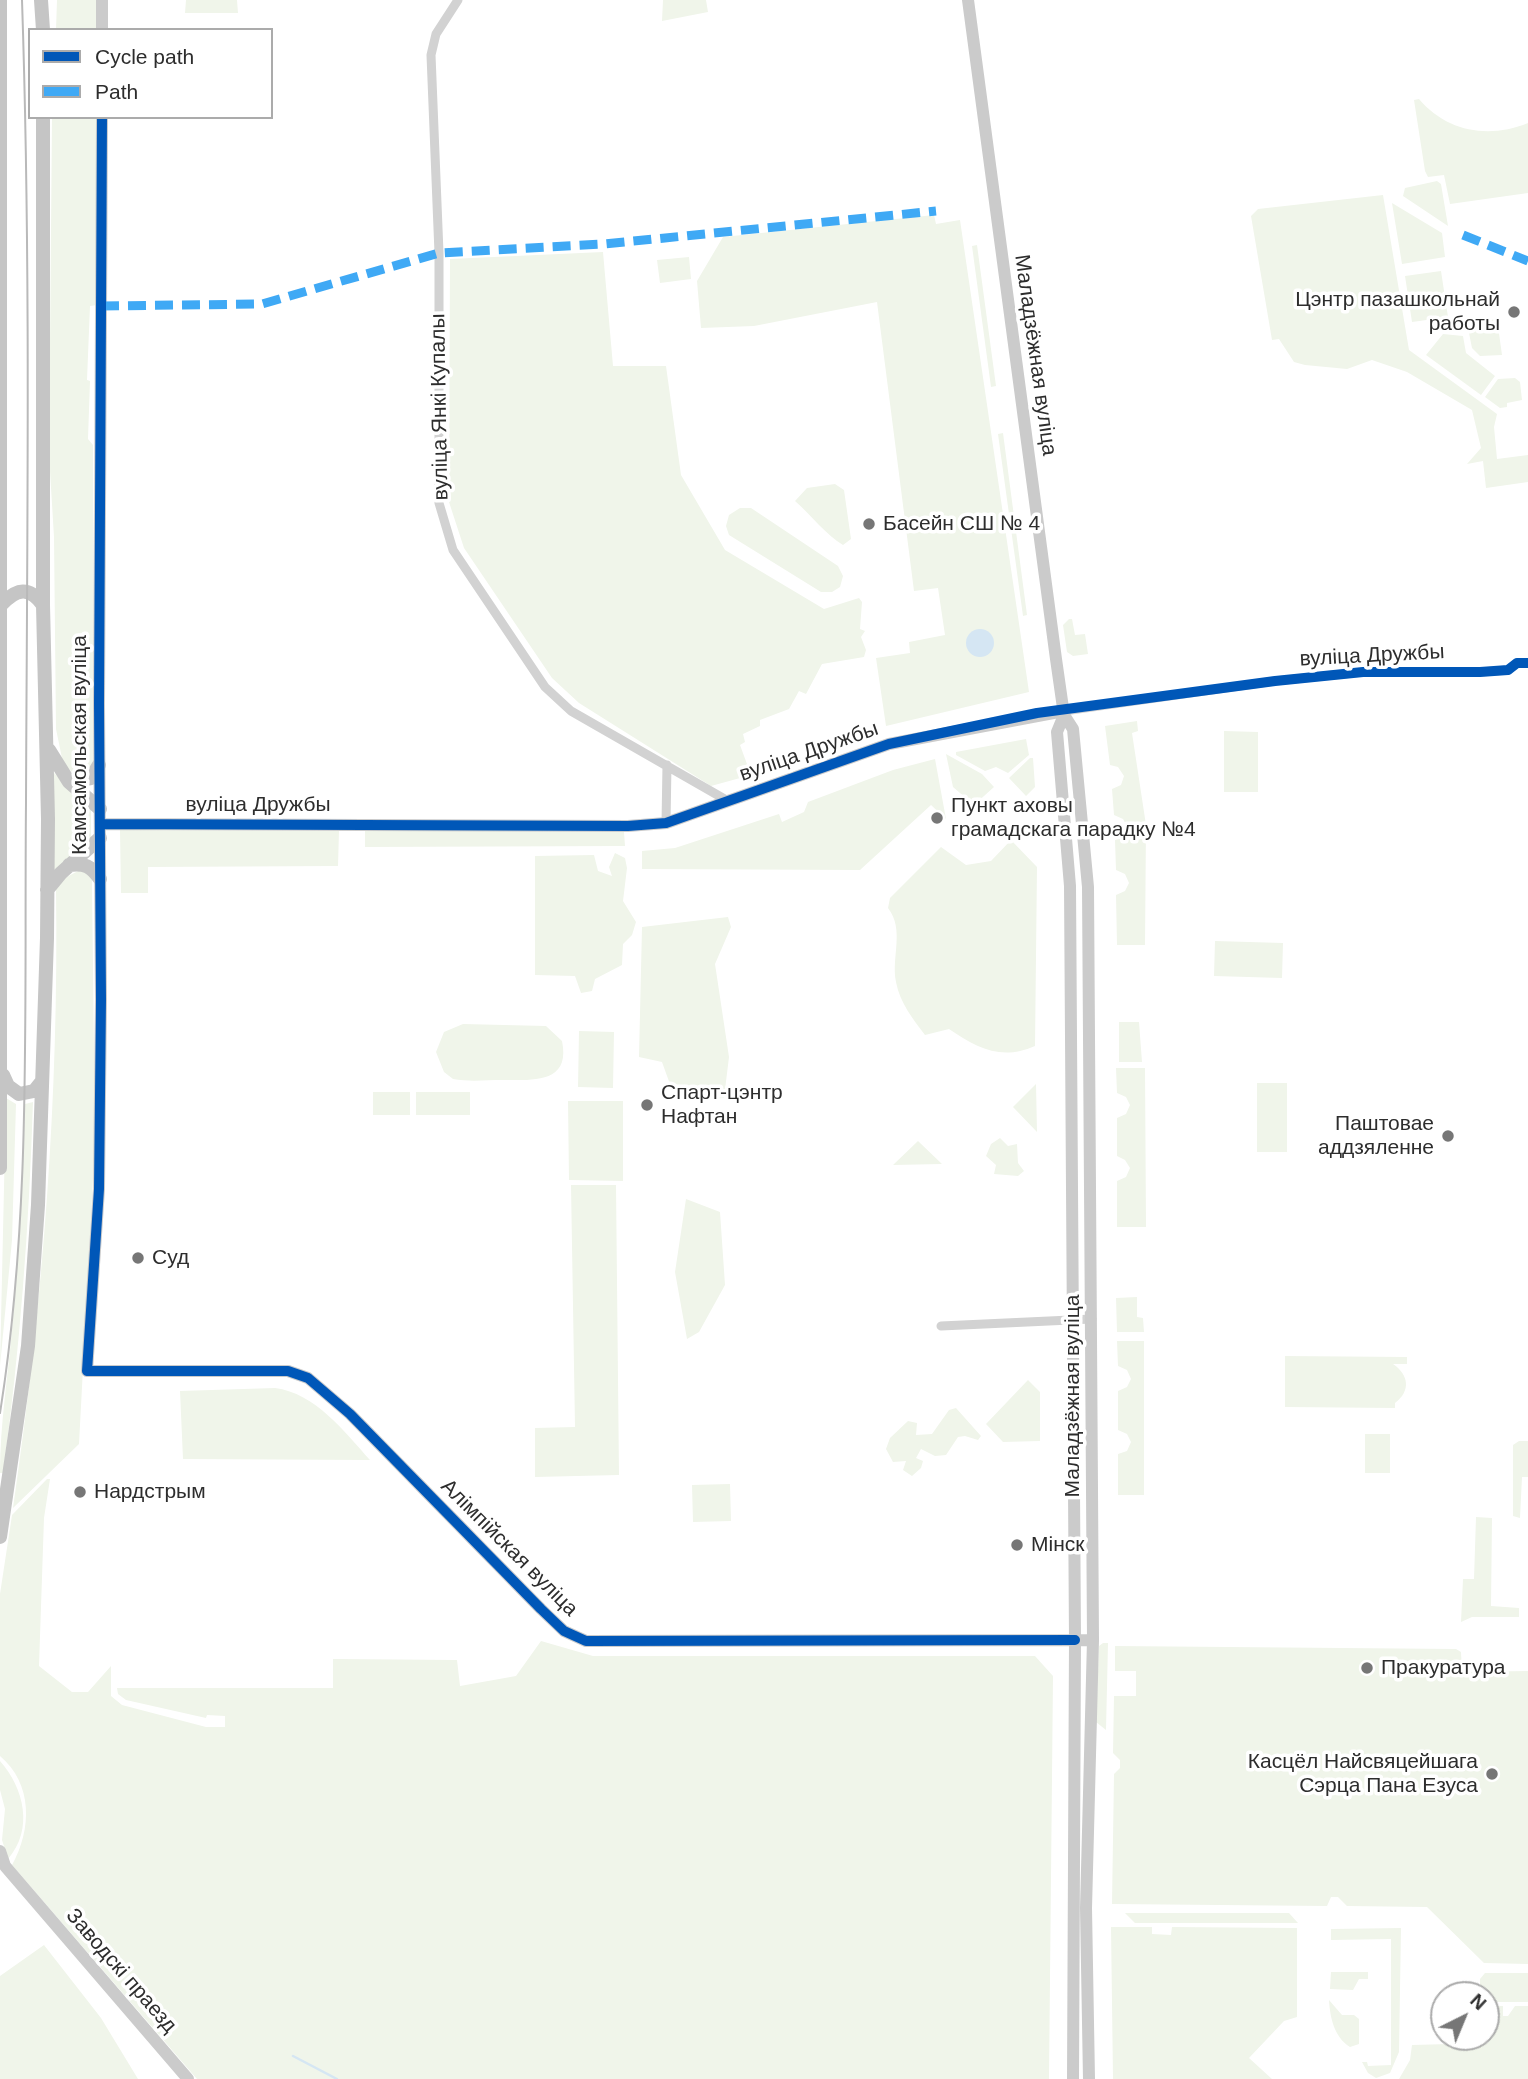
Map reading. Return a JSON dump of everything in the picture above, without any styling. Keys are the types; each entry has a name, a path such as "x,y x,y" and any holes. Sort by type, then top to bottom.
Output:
{"main road":[{"path":"0,0 0,1168"},
{"path":"41,0 43,28"},
{"path":"43,28 50,0"},
{"name":"Камсамольская вуліца","path":"0,1537 28,1346 38,1205 42,1081 47,890 43,605 43,119"},
{"path":"1,604 12,594 22,590 34,593 43,605"},
{"path":"46,744 69,782 100,823 47,890"},
{"path":"69,782 91,778 99,765"},
{"path":"69,865 81,863 92,868 100,879"},
{"path":"2,1074 8,1086 19,1094 34,1091 42,1081"}],"street":[{"path":"102,0 102,26"},
{"name":"вуліца Янкі Купалы","path":"458,0 436,34 431,55 439,253 439,503 453,550 545,687 571,710 728,801"},
{"name":"Маладзёжная вуліца","path":"968,0 1064,713 1073,729 1088,887 1093,1640 1086,1908 1089,2079"},
{"name":"Камсамольская вуліца","path":"87,1371 99,1189 102,119"},
{"name":"вуліца Дружбы","path":"100,823 628,826 666,822 889,744 1064,713 1275,681 1363,672 1480,672 1508,670 1517,663 1528,663"},
{"name":"Маладзёжная вуліца","path":"1064,713 1057,732 1070,886 1075,1640 1073,2079"},
{"path":"666,822 667,765"},
{"path":"941,1325 1092,1319"},
{"name":"Алімпійская вуліца","path":"87,1371 288,1371 308,1378 350,1414 564,1631 586,1641 1093,1640"},
{"path":"0,1851 5,1866 24,1889"},
{"path":"0,1870 24,1889"},
{"name":"Заводскі праезд","path":"24,1889 188,2079"}],"shaded area":[{"path":"57,0 97,0 97,28 56,28"},
{"path":"186,0 237,0 238,13 185,13"},
{"path":"663,0 706,0 708,12 662,21"},
{"path":"1419,99 1442,119 1469,129 1498,131 1528,123 1528,193 1450,204 1444,175 1428,177 1425,171 1414,100"},
{"path":"52,119 97,119 97,305 90,306 87,380 90,381 88,439 93,445 94,763 87,773 74,774 63,763 56,729 54,537 49,455"},
{"path":"1437,181 1441,184 1448,226 1403,196 1405,188"},
{"path":"1383,195 1409,350 1497,414 1494,427 1497,459 1528,455 1528,482 1486,488 1483,461 1467,464 1481,448 1472,410 1407,372 1372,360 1347,369 1305,365 1294,362 1279,339 1272,340 1251,216 1258,209"},
{"path":"1392,203 1442,233 1445,257 1402,264"},
{"path":"934,215 936,224 960,220 1029,692 886,726 876,658 910,653 909,642 945,635 938,588 914,591 877,302 754,326 701,328 697,281 723,237"},
{"path":"977,245 996,386 991,387 972,246"},
{"path":"603,252 613,366 666,366 681,475 725,550 824,609 859,598 862,602 860,629 865,631 861,637 866,650 864,657 822,664 806,694 799,691 789,709 760,720 760,726 743,734 745,742 740,745 751,775 711,786 579,703 552,678 464,548 449,502 450,259"},
{"path":"689,257 691,279 660,283 657,260"},
{"path":"1441,271 1448,317 1412,322 1405,276"},
{"path":"1497,319 1502,355 1480,356 1472,348 1467,323"},
{"path":"1443,334 1463,336 1466,353 1495,376 1481,395 1426,355"},
{"path":"1515,378 1520,382 1522,400 1507,403 1507,407 1500,408 1485,397 1498,379"},
{"path":"1003,433 1027,615 1023,616 998,434"},
{"path":"835,484 844,490 851,539 843,545 795,501 807,488"},
{"path":"740,508 751,508 838,566 843,576 840,587 832,592 821,592 729,535 726,526 729,515"},
{"path":"1072,619 1075,635 1085,634 1088,654 1073,656 1067,652 1063,625"},
{"path":"1137,721 1138,731 1132,733 1146,825 1145,945 1117,945 1116,895 1125,891 1129,883 1125,874 1116,870 1115,840 1124,836 1128,828 1123,819 1114,815 1112,789 1121,785 1124,776 1118,767 1110,765 1105,726"},
{"path":"1224,731 1258,732 1258,792 1224,792"},
{"path":"1026,739 1029,755 1008,773 996,767 985,771 956,755 956,752"},
{"path":"946,754 982,774 994,787 974,805 953,787"},
{"path":"1033,758 1035,787 1026,796 1009,778"},
{"path":"935,759 946,819 931,805 860,870 642,869 642,851 675,848 779,814 782,822 804,812 808,802 893,770"},
{"path":"53,772 91,809 91,839 54,871"},
{"path":"120,830 339,831 338,866 148,867 148,893 121,893"},
{"path":"365,830 624,832 625,846 365,847"},
{"path":"1011,840 1037,867 1035,1046 1000,1052 980,1047 949,1029 925,1035 898,990 895,973 897,934 893,916 888,908 890,898 941,847 966,865 991,861"},
{"path":"615,853 625,858 627,868 623,901 636,922 632,935 623,944 622,965 595,979 592,991 581,993 575,976 535,975 535,856 594,855 598,871 612,876 609,867"},
{"path":"80,870 91,876 92,880 95,1140 79,1444 13,1508 33,1354 47,1199 55,1044 56,889 61,880"},
{"path":"728,917 731,927 715,964 729,1057 724,1098 676,1101 662,1062 639,1057 642,927"},
{"path":"1215,941 1283,943 1282,978 1214,976"},
{"path":"1119,1022 1139,1022 1142,1062 1119,1062"},
{"path":"463,1024 546,1026 562,1041 561,1065 547,1077 537,1079 453,1079 444,1072 436,1052 444,1032"},
{"path":"579,1031 614,1032 613,1088 578,1087"},
{"path":"1116,1068 1145,1068 1146,1227 1117,1227 1117,1181 1126,1177 1130,1168 1125,1160 1117,1156 1117,1118 1126,1114 1130,1105 1126,1097 1117,1093"},
{"path":"1257,1083 1287,1083 1287,1152 1257,1152"},
{"path":"1036,1084 1037,1132 1013,1107"},
{"path":"373,1092 410,1092 410,1115 373,1115"},
{"path":"416,1092 470,1092 470,1115 416,1115"},
{"path":"6,1098 16,1104 12,1240 0,1366"},
{"path":"568,1101 623,1101 623,1181 569,1180"},
{"path":"33,1102 19,1335 3,1473 0,1473 17,1273 25,1104"},
{"path":"1000,1138 1008,1146 1017,1144 1018,1163 1024,1171 1018,1176 994,1174 996,1165 986,1156 991,1144"},
{"path":"918,1141 942,1164 893,1165"},
{"path":"571,1185 616,1185 619,1475 535,1477 535,1428 575,1427"},
{"path":"686,1199 720,1212 725,1285 699,1332 687,1339 675,1272"},
{"path":"1137,1297 1137,1317 1143,1318 1144,1332 1117,1332 1116,1298"},
{"path":"1117,1341 1144,1341 1144,1495 1118,1495 1118,1454 1127,1451 1131,1442 1127,1434 1118,1430 1118,1391 1127,1387 1131,1379 1127,1370 1118,1366"},
{"path":"1285,1356 1407,1357 1407,1364 1393,1364 1405,1378 1406,1388 1395,1403 1395,1408 1285,1407"},
{"path":"1028,1380 1040,1392 1040,1441 1003,1442 986,1424"},
{"path":"275,1388 303,1397 328,1415 370,1460 183,1459 180,1391"},
{"path":"956,1408 981,1436 978,1440 958,1437 946,1455 935,1456 921,1449 916,1458 923,1461 921,1468 912,1476 903,1470 906,1461 893,1462 886,1449 890,1438 908,1421 917,1423 916,1435 932,1434 949,1410"},
{"path":"1365,1434 1390,1434 1390,1473 1365,1473"},
{"path":"1519,1441 1528,1441 1528,1477 1522,1477 1520,1518 1513,1516 1513,1445"},
{"path":"50,1479 44,1518 39,1666 72,1692 88,1692 111,1666 111,1696 122,1705 206,1727 225,1727 225,1716 207,1715 206,1718 126,1700 118,1694 117,1688 333,1688 333,1659 457,1660 460,1686 516,1676 541,1641 593,1656 1035,1656 1053,1676 1049,2079 197,2079 12,1865 23,1837 26,1807 19,1780 0,1756 0,1594 12,1515"},
{"path":"730,1484 731,1521 693,1522 692,1485"},
{"path":"1476,1517 1492,1518 1491,1606 1519,1608 1519,1617 1472,1617 1461,1622 1463,1579 1474,1579"},
{"path":"1108,1643 1106,1730 1096,1722 1099,1646"},
{"path":"1115,1646 1456,1649 1461,1652 1462,1672 1528,1671 1528,1964 1484,1963 1427,1907 1347,1906 1338,1897 1331,1897 1327,1906 1112,1904 1114,1774 1120,1768 1120,1760 1113,1753 1114,1696 1136,1696 1136,1671 1115,1671"},
{"path":"0,1761 15,1783 23,1809 21,1835 8,1859 2,1840 5,1809 0,1790"},
{"path":"1125,1913 1289,1913 1298,1923 1135,1923"},
{"path":"1111,1927 1152,1927 1152,1934 1171,1935 1172,1927 1297,1928 1297,2017 1284,2021 1249,2058 1272,2079 1113,2079"},
{"path":"1401,1928 1399,2052 1390,2073 1376,2078 1368,2073 1362,2062 1367,2062 1368,2066 1391,2065 1391,1939 1331,1940 1331,1929"},
{"path":"44,1945 101,2018 138,2079 0,2079 0,1976"},
{"path":"1331,1972 1368,1972 1368,1979 1359,1979 1353,1990 1330,1989"},
{"path":"1485,1973 1528,1973 1528,2002 1500,2002 1500,1981 1480,1979"},
{"path":"1329,2000 1342,2015 1354,2015 1359,2019 1359,2044 1350,2047 1340,2038 1332,2020"},
{"path":"1500,2006 1503,2006 1503,2016 1508,2016 1515,2006 1528,2006 1528,2079 1399,2079 1410,2060 1412,2045 1430,2045 1430,2051 1500,2051"}],"water":[{"path":"980,629 990,633 994,643 990,653 980,657 970,653 966,643 970,633"}],"waterway":[{"path":"293,2056 337,2079"}],"tram line":[{"path":"0,1413 17,1261 24,1109 28,402 22,0"}],"marked path":[{"path":"101,306 262,304 439,253 604,244 936,211"},
{"path":"1463,235 1528,261"}],"cycle path":[{"path":"102,119 99,1189 87,1371 288,1371 308,1378 350,1414 564,1631 586,1641 1075,1640"},
{"path":"100,824 628,826 666,823 889,744 1037,713 1363,672 1480,672 1508,670 1517,663 1528,663"}],"place":[{"name":"Цэнтр пазашкольнай работы","path":"1514,312"},
{"name":"Басейн СШ № 4","path":"869,524"},
{"name":"Пункт аховы грамадскага парадку №4","path":"937,818"},
{"name":"Спарт-цэнтр Нафтан","path":"647,1105"},
{"name":"Паштовае аддзяленне","path":"1448,1136"},
{"name":"Суд","path":"138,1258"},
{"name":"Нардстрым","path":"80,1492"},
{"name":"Мінск","path":"1017,1545"},
{"name":"Пракуратура","path":"1367,1668"},
{"name":"Касцёл Найсвяцейшага Сэрца Пана Езуса","path":"1492,1774"}]}
